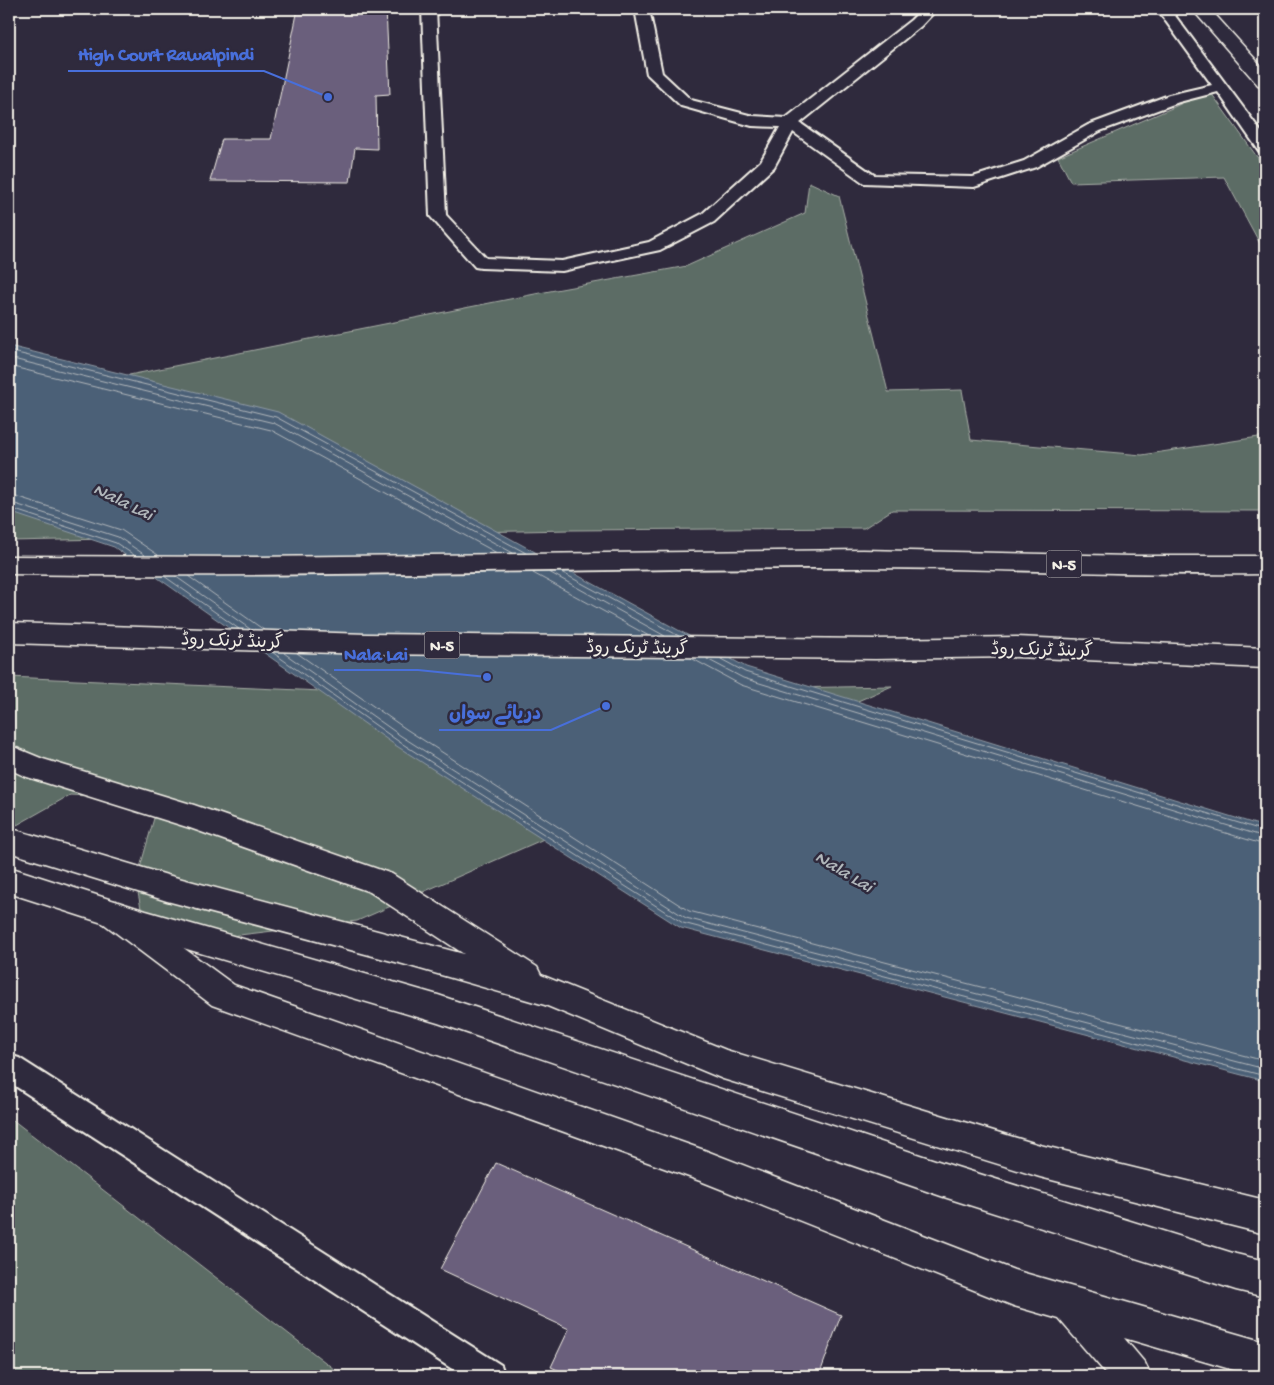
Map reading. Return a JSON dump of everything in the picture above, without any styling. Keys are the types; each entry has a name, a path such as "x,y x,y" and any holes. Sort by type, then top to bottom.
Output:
{"main road":[{"path":"1201,9 1265,81"},
{"name":"N-5","path":"9,565 265,566 862,560 1130,565 1265,565"},
{"name":"گرینڈ ٹرنک روڈ","path":"9,633 367,644 875,649 1016,647 1265,658"},
{"path":"9,756 34,768 194,818 381,883 550,992"},
{"path":"9,840 167,888 550,992 723,1064 1040,1161 1265,1216"},
{"path":"9,880 113,913 438,1009 944,1180 1226,1269 1265,1279"},
{"path":"113,913 223,996 704,1166 1014,1288 1265,1361"},
{"path":"1070,1304 1132,1376"}],"lane":[{"path":"429,9 438,216 481,263 562,266 654,246 708,218 768,164 790,123 916,23 930,9"},
{"path":"642,9 655,74 686,103 752,121 790,123 870,180 974,182 1030,164 1094,128 1174,98 1222,87"},
{"path":"1161,9 1167,13 1265,148"},
{"path":"9,1067 490,1376"}],"green space":[{"path":"1209,90 1265,168 1265,253 1224,177 1071,182 1058,157"},
{"path":"809,182 839,196 888,392 962,390 971,440 1142,455 1265,436 1265,511 892,510 864,528 570,530 9,541 9,399 550,291 687,266 805,213"},
{"path":"9,677 411,695 892,686 357,921 231,936 147,940 136,882 160,797 127,798 70,795 17,825 9,805"},
{"path":"9,1117 343,1376 9,1376"}],"water":[{"path":"9,346 278,412 746,667 1265,827 1265,1081 681,928 395,745 114,547 9,512"}],"building":[{"path":"298,9 386,9 390,94 376,95 377,149 355,148 350,182 210,181 222,139 271,139"},
{"path":"496,1163 841,1315 819,1376 571,1376 551,1367 569,1329 440,1269"}],"place":[{"name":"High Court Rawalpindi","path":"328,97"},
{"name":"Nala Lai","path":"487,677"},
{"name":"دریائے سواں","path":"606,706"}]}
